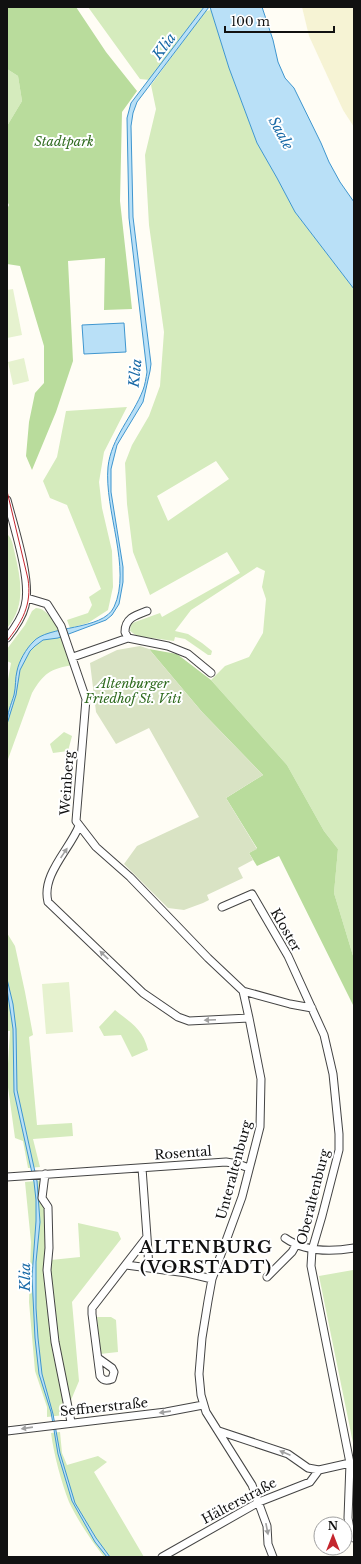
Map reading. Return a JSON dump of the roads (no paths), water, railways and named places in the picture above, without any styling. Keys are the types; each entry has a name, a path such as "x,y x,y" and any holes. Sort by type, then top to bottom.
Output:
{"street":[{"path":"7,500 10,526 27,580 27,598 20,620 7,638"},
{"name":"Weinberg","path":"27,598 47,604 61,626 67,639 86,699 76,821 96,847 130,877 243,991"},
{"path":"128,638 125,632 127,621 132,617 147,611"},
{"path":"73,657 128,638 168,646 188,654 211,673"},
{"path":"79,826 76,835 53,869 47,896 48,902 143,993 178,1017 188,1021 249,1018"},
{"name":"Kloster","path":"222,907 252,894 288,956 312,1008"},
{"path":"243,991 290,1004 312,1008"},
{"name":"Unteraltenburg","path":"243,991 261,1079 260,1127 239,1204 212,1279 199,1363 199,1384 204,1405 252,1485 267,1526 268,1544 273,1557"},
{"name":"Oberaltenburg","path":"312,1008 324,1035 333,1074 339,1140 334,1168 312,1250 312,1273 350,1463 348,1508 350,1529 354,1538"},
{"name":"Rosental","path":"7,1177 226,1162 249,1168"},
{"path":"142,1168 149,1268"},
{"path":"43,1175 42,1198 48,1207 49,1248 47,1270 55,1342 71,1422"},
{"path":"98,1358 92,1308 147,1237"},
{"path":"285,1238 296,1245 312,1250 354,1248"},
{"path":"267,1277 292,1252 296,1245"},
{"path":"126,1265 187,1273 212,1279"},
{"name":"Seffnerstraße","path":"7,1431 71,1422 166,1412 204,1405"},
{"path":"219,1430 288,1454 308,1468 319,1470 350,1463"},
{"name":"Hälterstraße","path":"162,1557 259,1502 310,1482 319,1470"}],"water":[{"path":"204,7 209,7 137,102 133,113 131,126 133,217 151,364 143,402 117,445 111,469 111,492 123,567 123,582 119,604 112,615 106,620 58,638 43,640 30,651 20,670 16,695 7,724 8,713 15,692 19,663 30,645 40,637 50,633 87,624 108,615 114,607 119,592 119,557 110,502 108,467 113,446 139,400 145,384 147,372 129,218 127,118 131,103"},
{"name":"Saale","path":"210,7 262,7 273,40 278,62 285,78 294,88 329,162 340,182 354,202 354,289 295,212 257,143 229,68"},
{"path":"124,323 126,352 84,354 82,325"},
{"path":"7,979 13,1004 16,1029 17,1090 37,1181 40,1222 36,1262 36,1308 42,1374 53,1414 60,1453 75,1503 96,1538 110,1557 107,1557 95,1542 72,1501 58,1454 51,1412 39,1374 35,1338 32,1277 36,1200 34,1182 14,1092 13,1029"}],"tram line":[{"path":"7,491 29,588 29,597 25,613 7,641"}],"district":[{"name":"ALTENBURG (VORSTADT)","path":"206,1257"}],"water label":[{"name":"Klia","path":"164,46"},
{"name":"Klia","path":"135,373"},
{"name":"Klia","path":"25,1277"}],"park label":[{"name":"Stadtpark","path":"64,141"},
{"name":"Altenburger Friedhof St. Viti","path":"133,690"}]}
